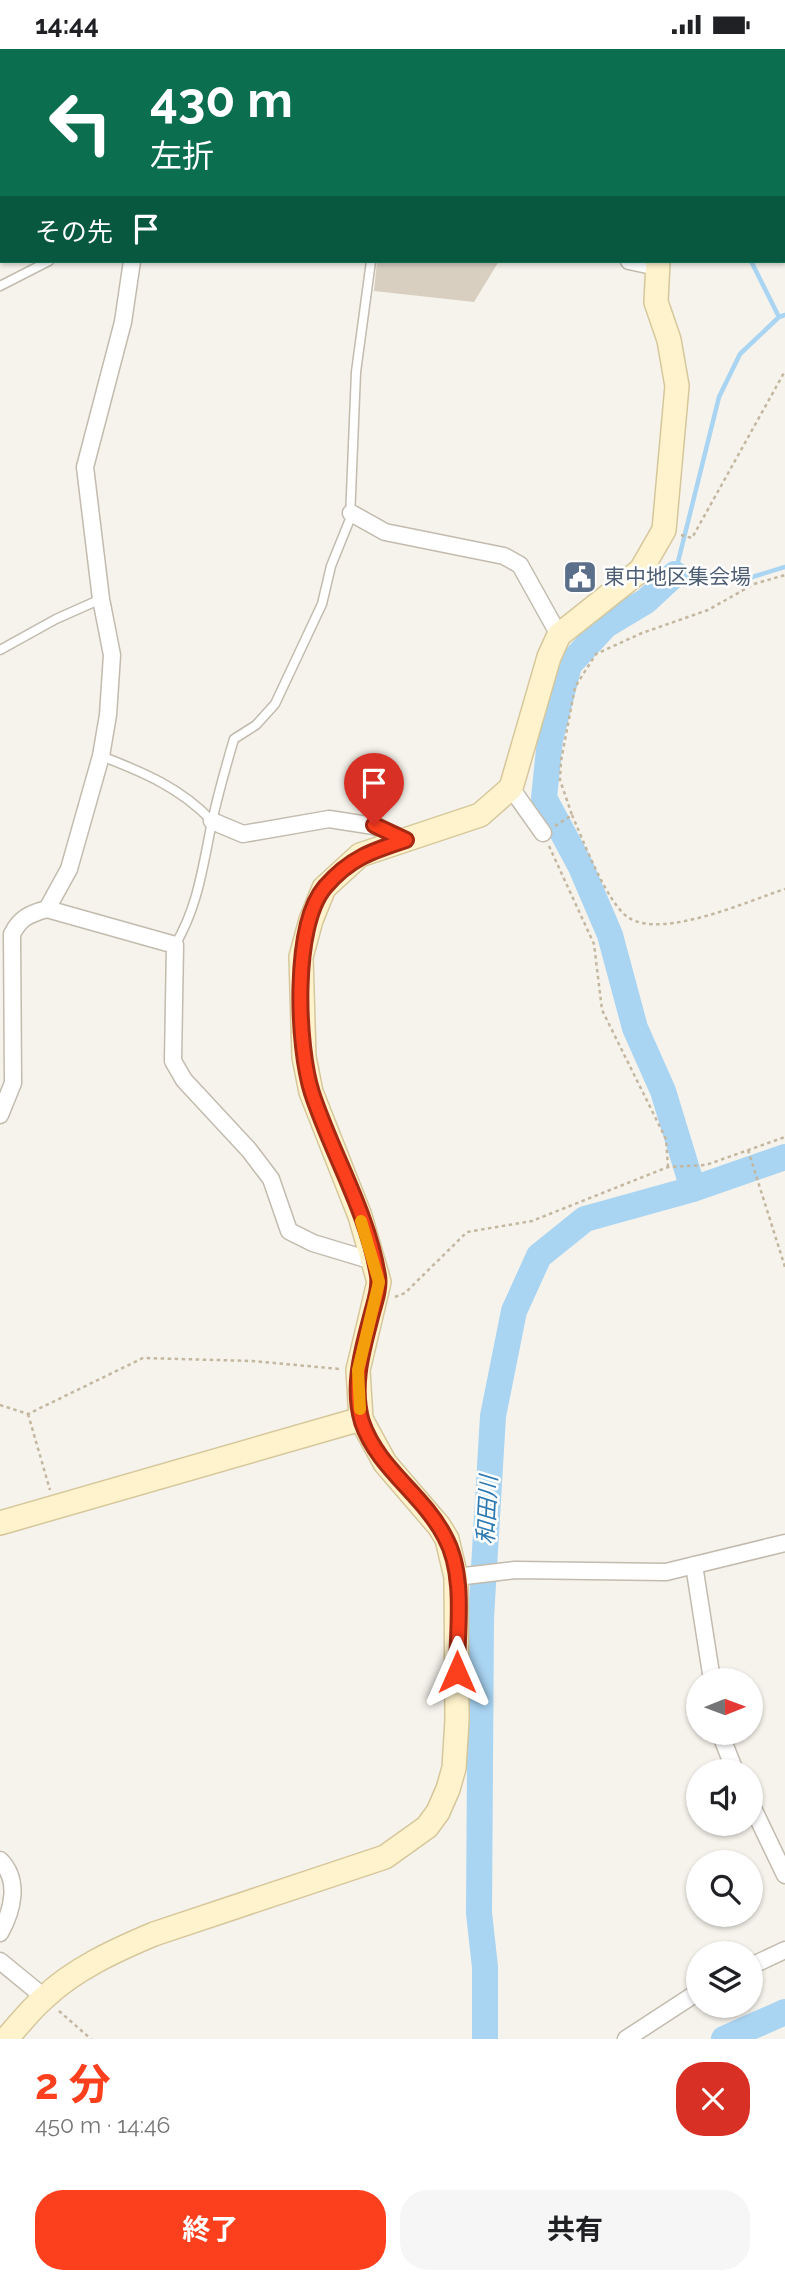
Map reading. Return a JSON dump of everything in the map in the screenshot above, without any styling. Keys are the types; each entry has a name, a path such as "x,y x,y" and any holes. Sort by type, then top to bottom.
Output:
{"street":[{"path":"47,909 69,869 102,756 112,655 101,599 85,467 123,323 132,263"},
{"path":"6,2039 44,1997 73,1976 123,1947 154,1934 385,1857 427,1827 438,1812 454,1768 462,1576 443,1533 384,1464 361,1419 358,1370 379,1282 376,1262 312,1092 304,1057 301,957 311,920 324,888 360,855 480,815 511,788 549,657 559,635 641,570 664,530 677,386 669,339 656,302 657,264"},
{"path":"351,513 386,532 504,556 520,565 559,635"},
{"path":"511,788 543,833"},
{"path":"212,821 243,835 329,819 374,825 406,840"},
{"path":"0,1115 13,1083 6,934 17,923 29,914 47,909 175,945 173,1061 184,1080 249,1150 271,1179 289,1231 313,1243 376,1262"},
{"path":"0,1523 361,1419"},
{"path":"462,1576 515,1570 666,1572 785,1543"},
{"path":"694,1565 710,1668"},
{"path":"763,1829 785,1875"},
{"path":"0,1860 11,1871 14,1895 0,1933"},
{"path":"763,1960 785,1950"},
{"path":"0,1961 44,1997"},
{"path":"626,2039 686,2000"}],"lane":[{"path":"0,286 45,263"},
{"path":"175,945 189,923 198,895 212,821 234,739 256,725 275,704 322,604 331,566 351,513 356,372 371,263"},
{"path":"0,650 56,619 101,599"},
{"path":"102,756 150,775 194,801 212,821"}],"path":[{"path":"664,530 692,538 785,371"},
{"path":"785,575 754,584 708,610 596,655 585,667 575,687 559,780 601,880 627,917 640,922 671,925 785,890"},
{"path":"572,815 543,833 594,944 602,1010 666,1139 668,1167"},
{"path":"373,1308 405,1293 467,1232 532,1221 668,1167 706,1165 785,1137"},
{"path":"748,1150 785,1267"},
{"path":"0,1405 28,1414 143,1358 252,1361 358,1370"},
{"path":"28,1414 55,1506"},
{"path":"44,1997 91,2039"}],"building":[{"path":"377,263 498,263 474,302 374,291"}],"waterway":[{"path":"752,263 779,317"},
{"path":"785,315 779,317 740,354 719,397 675,574 739,581 785,567"},
{"path":"675,574 646,601 606,625 569,665 550,740 544,798 580,865 610,935 635,1028 663,1091 693,1189"},
{"name":"和田川","path":"485,2039 485,1967 479,1913 481,1618 493,1416 514,1311 539,1256 585,1219 693,1189 785,1157"},
{"path":"724,2039 785,2012"}],"slow traffic":[{"path":"360,1409 358,1370 379,1282 376,1262 361,1221"}],"place":[{"name":"東中地区集会場","path":"580,577"}],"route":[{"path":"374,825 406,840 360,855 324,888 311,920 301,957 304,1057 312,1092 376,1262 379,1282 358,1370 361,1419 369,1440 384,1464 439,1526 447,1539 456,1577 457,1672"}]}
